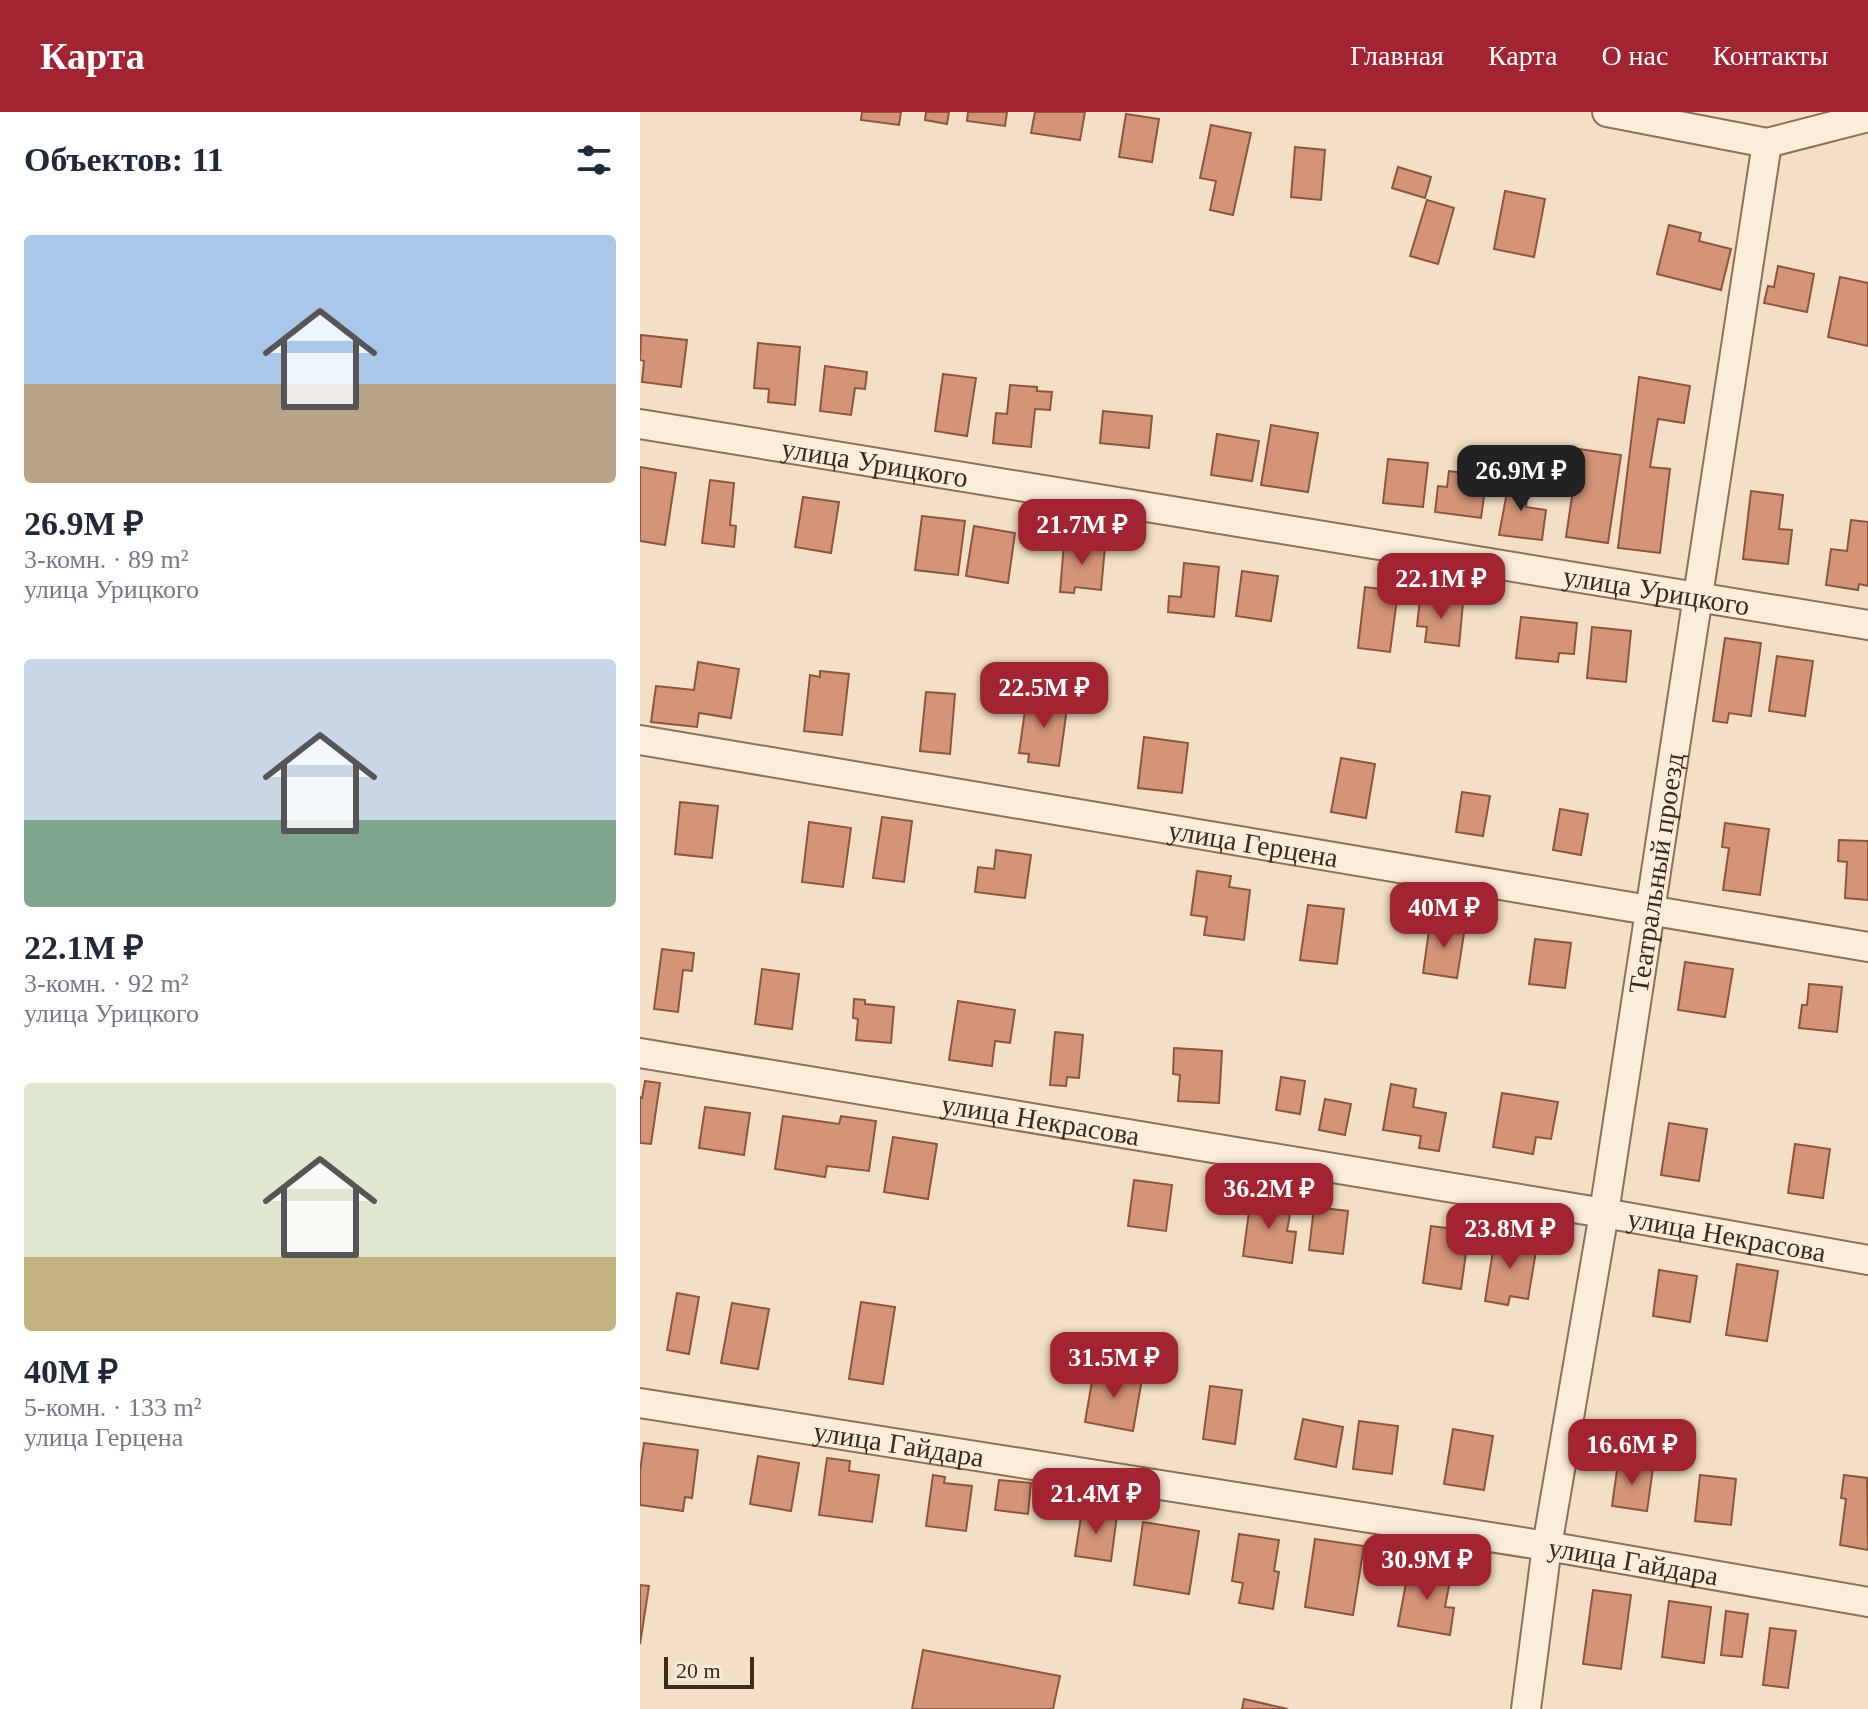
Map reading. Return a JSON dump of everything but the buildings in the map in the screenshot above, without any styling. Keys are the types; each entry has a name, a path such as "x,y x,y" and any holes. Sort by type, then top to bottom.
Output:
{"street":[{"path":"1607,112 1767,143 1868,115"},
{"name":"Театральный проезд","path":"1526,1709 1547,1546 1604,1213 1767,143"},
{"name":"улица Урицкого","path":"640,424 1868,625"},
{"name":"улица Герцена","path":"640,740 1868,947"},
{"name":"улица Некрасова","path":"640,1053 1604,1213 1868,1260"},
{"name":"улица Гайдара","path":"640,1403 1547,1546 1868,1602"}]}
